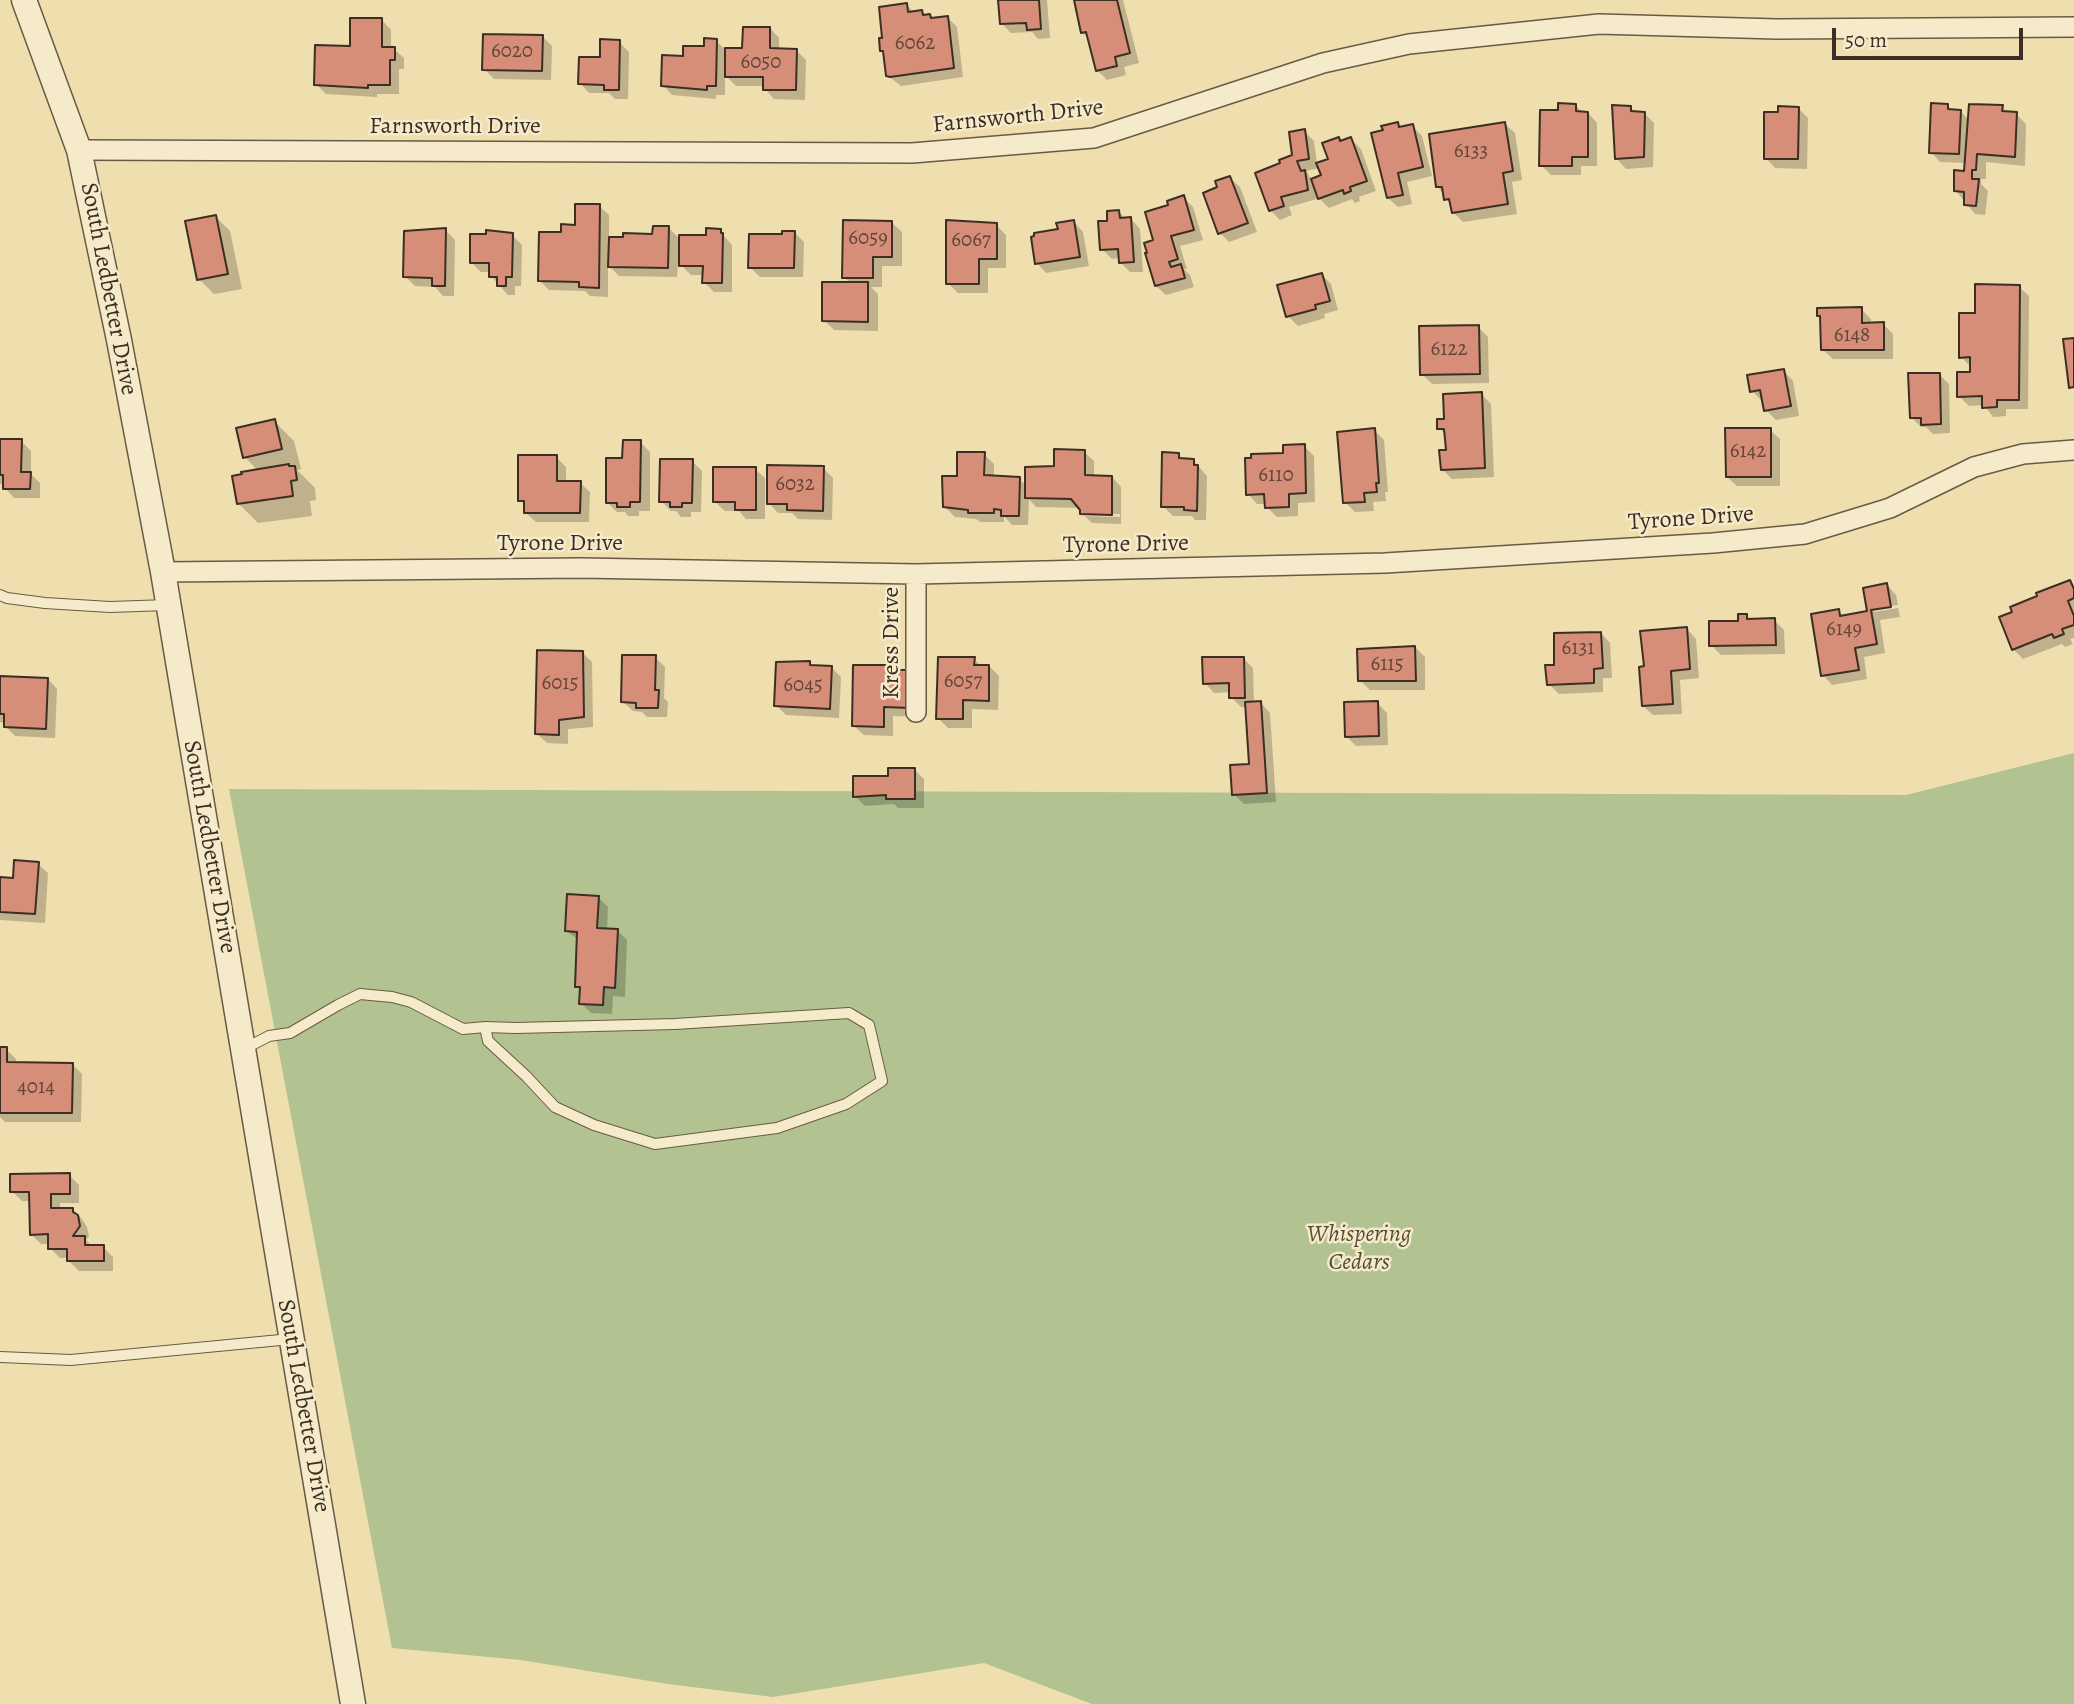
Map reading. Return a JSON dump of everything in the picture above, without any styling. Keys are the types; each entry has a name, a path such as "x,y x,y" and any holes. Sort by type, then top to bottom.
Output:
{"street":[{"name":"South Ledbetter Drive","path":"24,0 79,150 163,572 353,1704"},
{"name":"Farnsworth Drive","path":"79,150 912,153 1094,138 1323,63 1409,44 1599,24 1777,29 2074,27"},
{"name":"Tyrone Drive","path":"163,572 581,568 916,574 1385,562 1713,544 1805,534 1890,508 1974,467 2023,454 2074,450"},
{"name":"Kress Drive","path":"916,574 916,712"}],"lane":[{"path":"0,595 58,604 110,607 169,605"},
{"path":"243,1049 269,1036 290,1033 360,994 411,1002 463,1029 485,1027 675,1024 849,1013 869,1025 882,1081 846,1104 777,1128 655,1144 594,1125 555,1107 488,1041 485,1027"},
{"path":"0,1357 71,1360 291,1339"}],"green space":[{"name":"Whispering Cedars","path":"2074,753 2074,1704 1092,1704 984,1663 773,1697 668,1684 521,1660 392,1648 229,789 1906,795"}],"building":[{"path":"998,0 1039,0 1041,29 1027,30 1026,23 1000,24"},
{"path":"1074,0 1117,0 1130,53 1115,57 1117,66 1096,71 1086,32 1081,33"},
{"path":"907,3 908,12 922,10 923,15 930,14 931,18 948,16 954,68 886,76 883,51 880,51 879,38 882,38 879,7"},
{"path":"350,18 382,18 382,47 395,47 395,60 390,60 390,85 368,85 368,88 314,85 315,45 350,46"},
{"path":"743,27 770,27 770,48 797,49 796,90 763,90 763,77 725,77 725,48 742,48"},
{"path":"483,34 543,35 542,71 482,70"},
{"path":"704,38 717,39 716,86 707,86 707,90 661,86 662,55 683,56 683,46 704,46"},
{"path":"600,39 620,40 619,90 604,90 604,85 578,84 579,57 600,57"},
{"path":"1558,103 1576,104 1576,111 1588,112 1588,157 1572,157 1572,166 1539,166 1540,110 1558,110"},
{"path":"1931,103 1948,104 1948,109 1961,110 1959,154 1929,153"},
{"path":"1969,104 2003,105 2002,111 2017,112 2015,157 1977,154 1976,170 1972,170 1972,179 1979,179 1976,206 1964,205 1964,192 1954,191 1954,170 1964,171"},
{"path":"1612,105 1631,106 1631,111 1645,112 1644,157 1615,159"},
{"path":"1778,106 1799,107 1798,159 1764,159 1764,112 1778,112"},
{"path":"1398,122 1399,127 1413,124 1423,167 1398,173 1403,195 1387,198 1371,133 1383,130 1381,126"},
{"path":"1505,122 1513,171 1503,173 1508,204 1452,213 1449,199 1444,200 1442,187 1436,187 1429,134"},
{"path":"1305,129 1309,159 1297,161 1301,171 1305,170 1308,190 1281,197 1284,206 1269,211 1255,173 1292,155 1289,132"},
{"path":"1339,137 1340,141 1351,137 1367,181 1350,187 1351,191 1344,194 1343,190 1318,199 1311,179 1321,175 1316,163 1328,159 1322,143"},
{"path":"1230,176 1248,223 1218,234 1203,193 1217,187 1215,181"},
{"path":"1184,195 1194,230 1171,236 1178,259 1169,262 1171,267 1181,264 1185,278 1155,286 1145,253 1144,243 1153,240 1145,212 1168,205 1167,201"},
{"path":"575,204 600,204 599,288 579,287 579,282 538,281 539,232 561,232 561,224 575,225"},
{"path":"1119,210 1120,218 1131,217 1134,262 1119,263 1118,249 1100,250 1098,221 1107,221 1107,211"},
{"path":"216,215 228,274 197,280 185,221"},
{"path":"843,220 892,221 892,257 873,257 873,278 842,278"},
{"path":"946,220 997,223 997,259 979,259 979,284 946,284"},
{"path":"1074,220 1080,257 1035,264 1031,237 1034,233 1058,229 1056,223"},
{"path":"653,226 669,226 668,268 608,267 609,237 623,237 623,233 652,234"},
{"path":"446,228 445,286 432,286 432,278 403,277 404,231"},
{"path":"706,228 721,229 723,233 722,283 702,283 703,266 679,266 679,235 706,235"},
{"path":"486,230 513,233 512,277 506,277 506,286 497,286 497,277 489,277 489,263 470,263 470,234 486,234"},
{"path":"782,231 795,231 794,268 748,268 749,234 782,234"},
{"path":"1322,273 1330,301 1315,305 1316,309 1286,317 1277,285"},
{"path":"822,282 868,282 868,322 822,321"},
{"path":"1975,284 2020,285 2019,400 1997,400 1997,407 1982,408 1982,396 1957,397 1957,372 1970,372 1970,357 1959,358 1959,313 1975,313"},
{"path":"1862,307 1862,323 1884,322 1884,350 1821,350 1820,316 1817,316 1817,308"},
{"path":"1479,325 1480,374 1420,375 1419,326"},
{"path":"2074,338 2074,387 2069,388 2063,339"},
{"path":"1784,369 1791,406 1764,411 1760,390 1750,392 1747,375"},
{"path":"1908,373 1940,373 1941,424 1921,425 1921,418 1910,418"},
{"path":"1482,392 1485,468 1441,470 1439,450 1446,450 1444,429 1437,429 1437,419 1444,419 1443,394"},
{"path":"275,419 282,449 243,458 236,428"},
{"path":"1375,428 1379,483 1376,483 1377,492 1364,493 1365,502 1343,503 1337,432"},
{"path":"1725,428 1771,428 1771,477 1726,477"},
{"path":"0,439 22,439 21,472 31,472 30,489 3,489 3,475 0,475"},
{"path":"623,440 641,440 640,502 630,502 630,507 617,507 617,503 606,503 606,458 622,458"},
{"path":"1305,444 1306,493 1289,494 1289,507 1265,508 1264,494 1246,495 1245,458 1251,458 1251,454 1283,453 1283,445"},
{"path":"1054,449 1085,450 1085,475 1112,476 1112,515 1080,514 1071,499 1025,498 1025,467 1054,466"},
{"path":"957,452 985,452 984,475 1020,477 1019,516 1001,516 1001,510 994,509 994,513 968,513 968,510 943,507 942,476 957,476"},
{"path":"1162,452 1179,453 1179,458 1194,459 1194,465 1198,465 1197,511 1184,510 1184,507 1161,507"},
{"path":"518,455 557,455 557,481 581,481 580,513 524,513 524,501 518,501"},
{"path":"660,459 693,459 692,503 682,503 682,507 670,507 670,502 659,502"},
{"path":"289,464 295,466 297,480 291,481 293,496 237,504 232,476"},
{"path":"767,465 824,466 823,511 787,510 787,504 767,504"},
{"path":"713,467 756,467 756,510 735,510 735,502 713,502"},
{"path":"2070,580 2074,598 2068,601 2074,616 2074,625 2062,629 2064,634 2054,638 2052,634 2012,650 1999,617 2012,612 2010,607 2037,596 2036,593"},
{"path":"1887,583 1891,607 1871,610 1877,644 1855,648 1859,670 1821,676 1811,614 1839,609 1840,616 1867,611 1863,588"},
{"path":"1738,614 1747,614 1747,619 1775,618 1776,645 1709,646 1709,621 1738,621"},
{"path":"1687,627 1690,669 1671,671 1673,704 1642,706 1639,667 1644,666 1640,631"},
{"path":"1601,632 1603,668 1594,669 1594,683 1547,685 1545,665 1554,665 1554,633"},
{"path":"1415,646 1416,681 1358,681 1357,649"},
{"path":"537,650 583,651 584,717 559,720 559,735 535,734"},
{"path":"622,655 656,655 655,690 659,690 658,708 636,708 636,703 621,702"},
{"path":"938,657 975,657 974,665 989,665 989,701 963,700 963,719 936,719"},
{"path":"1202,657 1244,657 1245,698 1229,698 1229,683 1203,684"},
{"path":"810,661 810,665 832,666 830,709 774,706 776,662"},
{"path":"853,665 895,665 895,670 910,670 910,708 884,707 884,727 852,726"},
{"path":"0,676 48,678 46,729 4,727 4,714 0,714"},
{"path":"1261,701 1267,793 1232,795 1230,765 1249,764 1245,702"},
{"path":"1378,701 1379,736 1345,737 1344,702"},
{"path":"888,768 915,768 915,799 886,799 886,795 853,797 853,776 888,776"},
{"path":"14,860 39,862 35,914 0,912 0,877 13,878"},
{"path":"567,894 599,896 597,928 618,929 615,988 604,987 603,1005 579,1004 580,987 575,987 577,932 565,931"},
{"path":"0,1047 7,1047 7,1062 73,1063 72,1113 0,1113"},
{"path":"70,1173 70,1194 51,1194 51,1208 73,1208 73,1212 78,1215 80,1226 73,1236 85,1236 85,1245 104,1245 104,1261 67,1261 67,1249 48,1249 48,1234 30,1235 29,1192 10,1192 10,1174"}]}
